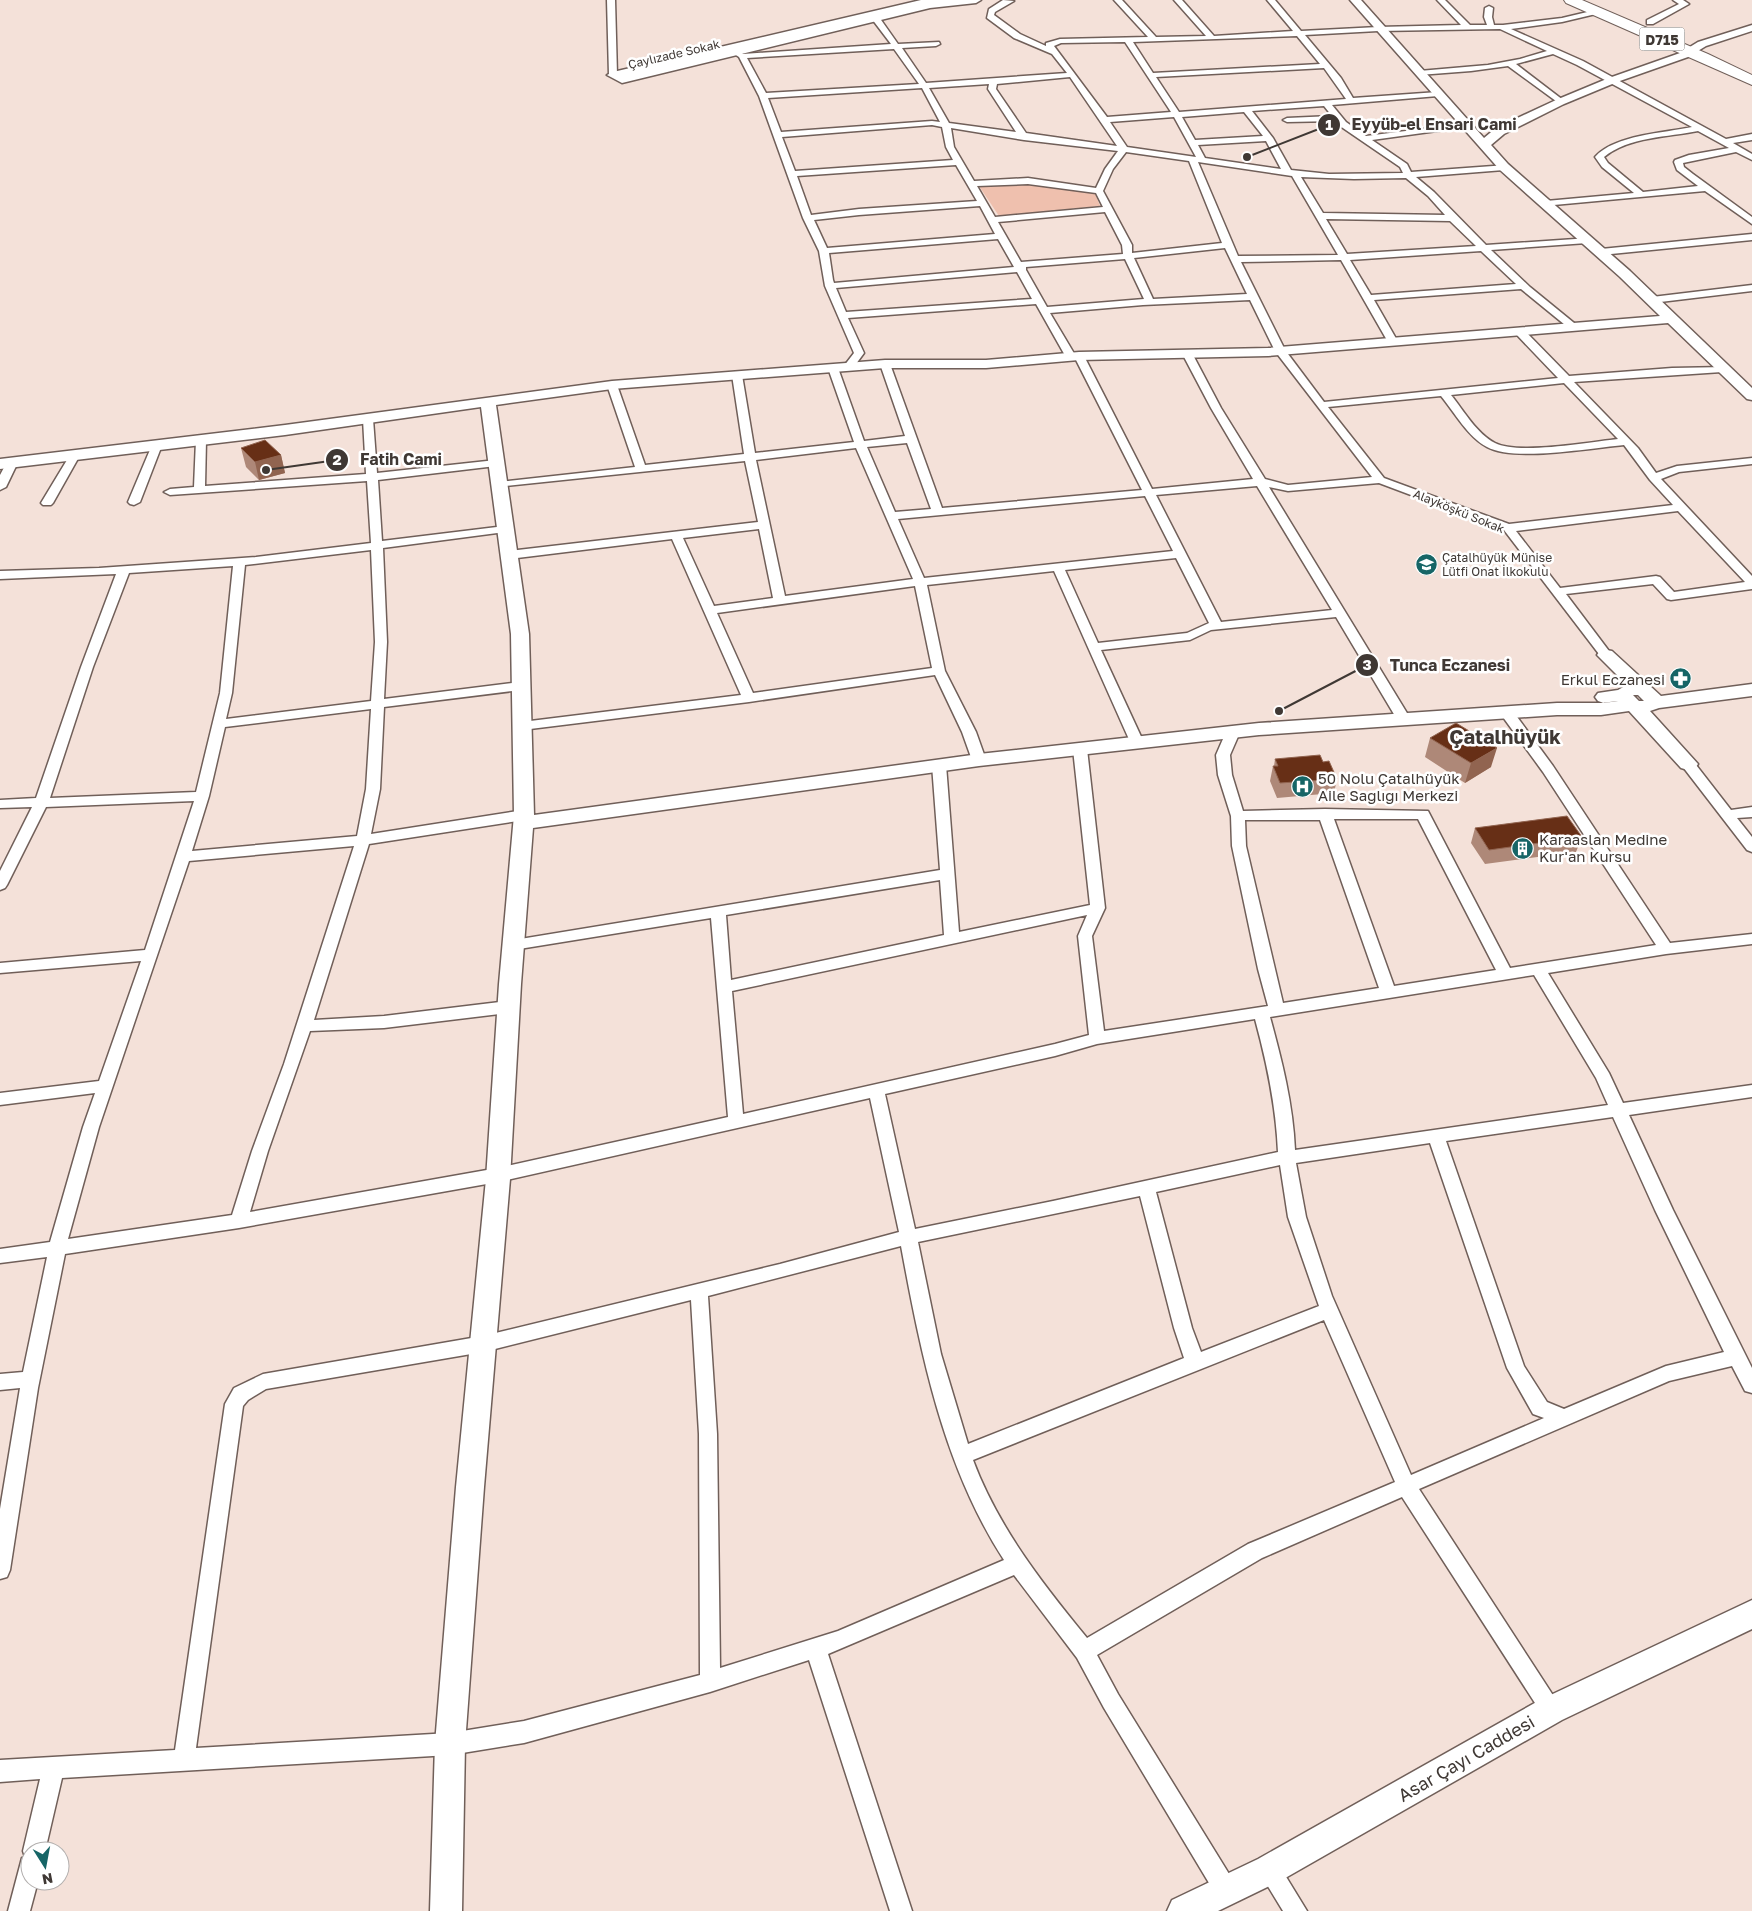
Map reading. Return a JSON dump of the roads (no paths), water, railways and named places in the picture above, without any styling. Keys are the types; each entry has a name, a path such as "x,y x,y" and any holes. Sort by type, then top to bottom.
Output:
{"highway":[{"name":"D715","path":"1571,0 1599,6 1650,22 1752,81"},
{"name":"D715","path":"1599,6 1697,48 1752,68"}],"street":[{"path":"611,0 613,76"},
{"name":"Çaylızade Sokak","path":"736,52 934,0"},
{"name":"Çaylızade Sokak","path":"613,76 736,52 930,5 976,0"},
{"path":"1007,0 1010,1 992,11 990,16 1017,36 1054,52"},
{"path":"1118,0 1154,39"},
{"path":"1178,0 1212,38"},
{"path":"1272,0 1352,101"},
{"path":"1355,0 1378,29 1504,167 1601,252 1752,396"},
{"path":"1441,0 1468,28"},
{"path":"1650,22 1686,4 1677,0"},
{"path":"1124,149 1049,45 1060,40 1212,38 1378,29 1501,27 1562,20 1599,6"},
{"path":"1489,8 1488,17 1491,27"},
{"path":"876,19 923,85 945,124 950,147 1075,357 1149,492 1217,626"},
{"path":"1501,27 1612,80 1752,157"},
{"path":"1483,145 1500,131 1560,102 1612,80 1752,28"},
{"path":"1738,33 1752,40"},
{"path":"1128,40 1176,114 1202,160"},
{"path":"736,52 771,53 897,48 936,44"},
{"path":"1419,73 1511,64 1554,51"},
{"path":"736,52 763,96 808,218 824,250 830,286 859,353 849,366"},
{"path":"1511,64 1560,102"},
{"path":"1151,75 1326,66"},
{"path":"763,96 1071,75"},
{"path":"996,81 992,89 1024,136"},
{"path":"1104,120 1438,94"},
{"path":"1326,103 1343,124 1404,166 1408,175 1431,194 1452,218 1523,286 1574,327"},
{"path":"1246,109 1268,138 1319,216 1393,342"},
{"path":"1286,120 1338,118"},
{"path":"778,135 932,123 1327,177 1408,175 1504,167"},
{"path":"1364,139 1466,125"},
{"path":"1641,194 1605,165 1599,157 1601,154 1612,147 1629,142 1701,128"},
{"path":"1726,142 1752,137"},
{"path":"1192,142 1268,138"},
{"path":"1099,191 1109,169 1124,149"},
{"path":"1737,149 1689,158 1678,162 1680,168 1705,188 1752,221"},
{"path":"1192,158 1228,246 1280,351 1380,480"},
{"path":"792,174 959,162"},
{"path":"973,184 1028,181 1099,191"},
{"path":"1546,204 1705,188"},
{"path":"1099,191 1127,245 1128,256 1150,302"},
{"path":"808,218 859,212 984,203"},
{"path":"994,220 1108,209"},
{"path":"1319,216 1452,218"},
{"path":"824,250 1003,236"},
{"path":"1601,252 1752,237"},
{"path":"1234,259 1342,257 1485,249 1587,240"},
{"path":"830,286 1228,246"},
{"path":"1368,298 1523,286"},
{"path":"1652,300 1752,288"},
{"path":"842,315 1253,297"},
{"path":"0,487 6,463 368,419 612,385 885,364 986,364 1075,357 1188,356 1280,351 1671,319"},
{"path":"1520,332 1626,442 1654,478 1752,584"},
{"path":"1188,356 1216,408 1262,482 1338,613 1404,718"},
{"path":"885,364 937,511"},
{"path":"833,368 860,444 920,582 939,671 969,732 979,760"},
{"path":"1321,406 1445,394 1567,379 1678,370 1722,369"},
{"path":"737,375 750,456 780,600"},
{"path":"612,385 641,469"},
{"path":"1445,394 1490,445 1524,451 1626,442"},
{"path":"446,1911 450,1744 470,1487 498,1174 508,1007 524,819 520,634 488,403"},
{"path":"238,1221 260,1151 292,1064 363,840 373,789 381,642 377,546 368,419"},
{"path":"499,486 911,439"},
{"path":"199,490 201,440"},
{"path":"134,502 157,445"},
{"path":"47,503 75,455"},
{"path":"1654,478 1677,469 1752,461"},
{"path":"170,492 372,477 496,462"},
{"path":"892,516 1262,482 1288,488 1380,480"},
{"name":"Alayköşkü Sokak","path":"1380,480 1508,528 1606,654"},
{"path":"1508,528 1682,507"},
{"path":"509,555 765,525"},
{"path":"0,575 124,570 239,562 505,529"},
{"path":"676,536 749,698"},
{"path":"710,610 920,582 1180,554"},
{"path":"0,1570 31,1379 57,1248 91,1127 202,796 226,693 239,562"},
{"path":"1058,567 1137,743"},
{"path":"0,885 41,803 87,667 124,570"},
{"path":"1556,592 1656,580 1671,596 1752,584"},
{"path":"1093,647 1190,636 1208,627 1338,613"},
{"path":"1606,654 1613,674 1639,699 1752,847"},
{"path":"522,726 749,698 939,671"},
{"path":"218,724 521,686"},
{"path":"183,857 363,840 979,760 1233,732 1404,718 1601,708 1639,699 1752,690"},
{"path":"1507,713 1548,769 1666,949"},
{"path":"1233,732 1223,755 1225,775 1238,816 1239,846 1266,969 1276,1068 1285,1116 1287,1158 1297,1217 1329,1310 1407,1487 1550,1710"},
{"path":"1080,749 1098,908 1085,936 1097,1038"},
{"path":"939,765 952,939"},
{"path":"0,804 202,796"},
{"path":"1727,815 1752,812"},
{"path":"1325,814 1388,992"},
{"path":"1238,816 1423,814 1506,974"},
{"path":"513,945 947,874"},
{"path":"724,986 1098,908"},
{"path":"718,912 736,1121"},
{"path":"0,1256 238,1221 498,1174 1055,1050 1097,1038 1666,949 1752,939"},
{"path":"0,968 150,955"},
{"path":"1538,969 1603,1077 1664,1210 1736,1357 1752,1385"},
{"path":"304,1026 384,1022 508,1007"},
{"path":"0,1099 105,1086"},
{"path":"876,1090 918,1292 947,1415 983,1504 1016,1564 1084,1651 1111,1701 1226,1890"},
{"path":"184,1760 234,1404 241,1394 263,1382 483,1344 908,1237 1287,1158 1752,1091"},
{"path":"1436,1136 1516,1368 1530,1395 1540,1408 1565,1418"},
{"path":"1146,1188 1183,1328 1195,1362"},
{"path":"699,1291 708,1434 710,1682"},
{"path":"963,1455 1329,1310"},
{"path":"1084,1651 1255,1551 1666,1374 1736,1357"},
{"path":"0,1382 31,1379"},
{"path":"0,1771 450,1744 524,1732 710,1682 840,1640 1016,1564"},
{"name":"Asar Çayı Caddesi","path":"1183,1911 1269,1870 1550,1710 1752,1614"},
{"path":"816,1648 901,1911"},
{"path":"36,1841 54,1768"},
{"path":"1269,1870 1296,1911"},
{"path":"19,1911 24,1891"}],"place":[{"name":"Eyyüb-el Ensari Cami","path":"1247,157"},
{"name":"Fatih Cami","path":"266,470"},
{"name":"Çatalhüyük Münise Lütfi Onat İlkokulu","path":"1426,564"},
{"name":"Erkul Eczanesi","path":"1681,679"},
{"name":"Tunca Eczanesi","path":"1279,711"},
{"name":"50 Nolu Çatalhüyük Aile Sağlığı Merkezi","path":"1302,787"},
{"name":"Karaaslan Medine Kur'an Kursu","path":"1523,848"}],"district":[{"name":"Çatalhüyük","path":"1505,736"}]}
